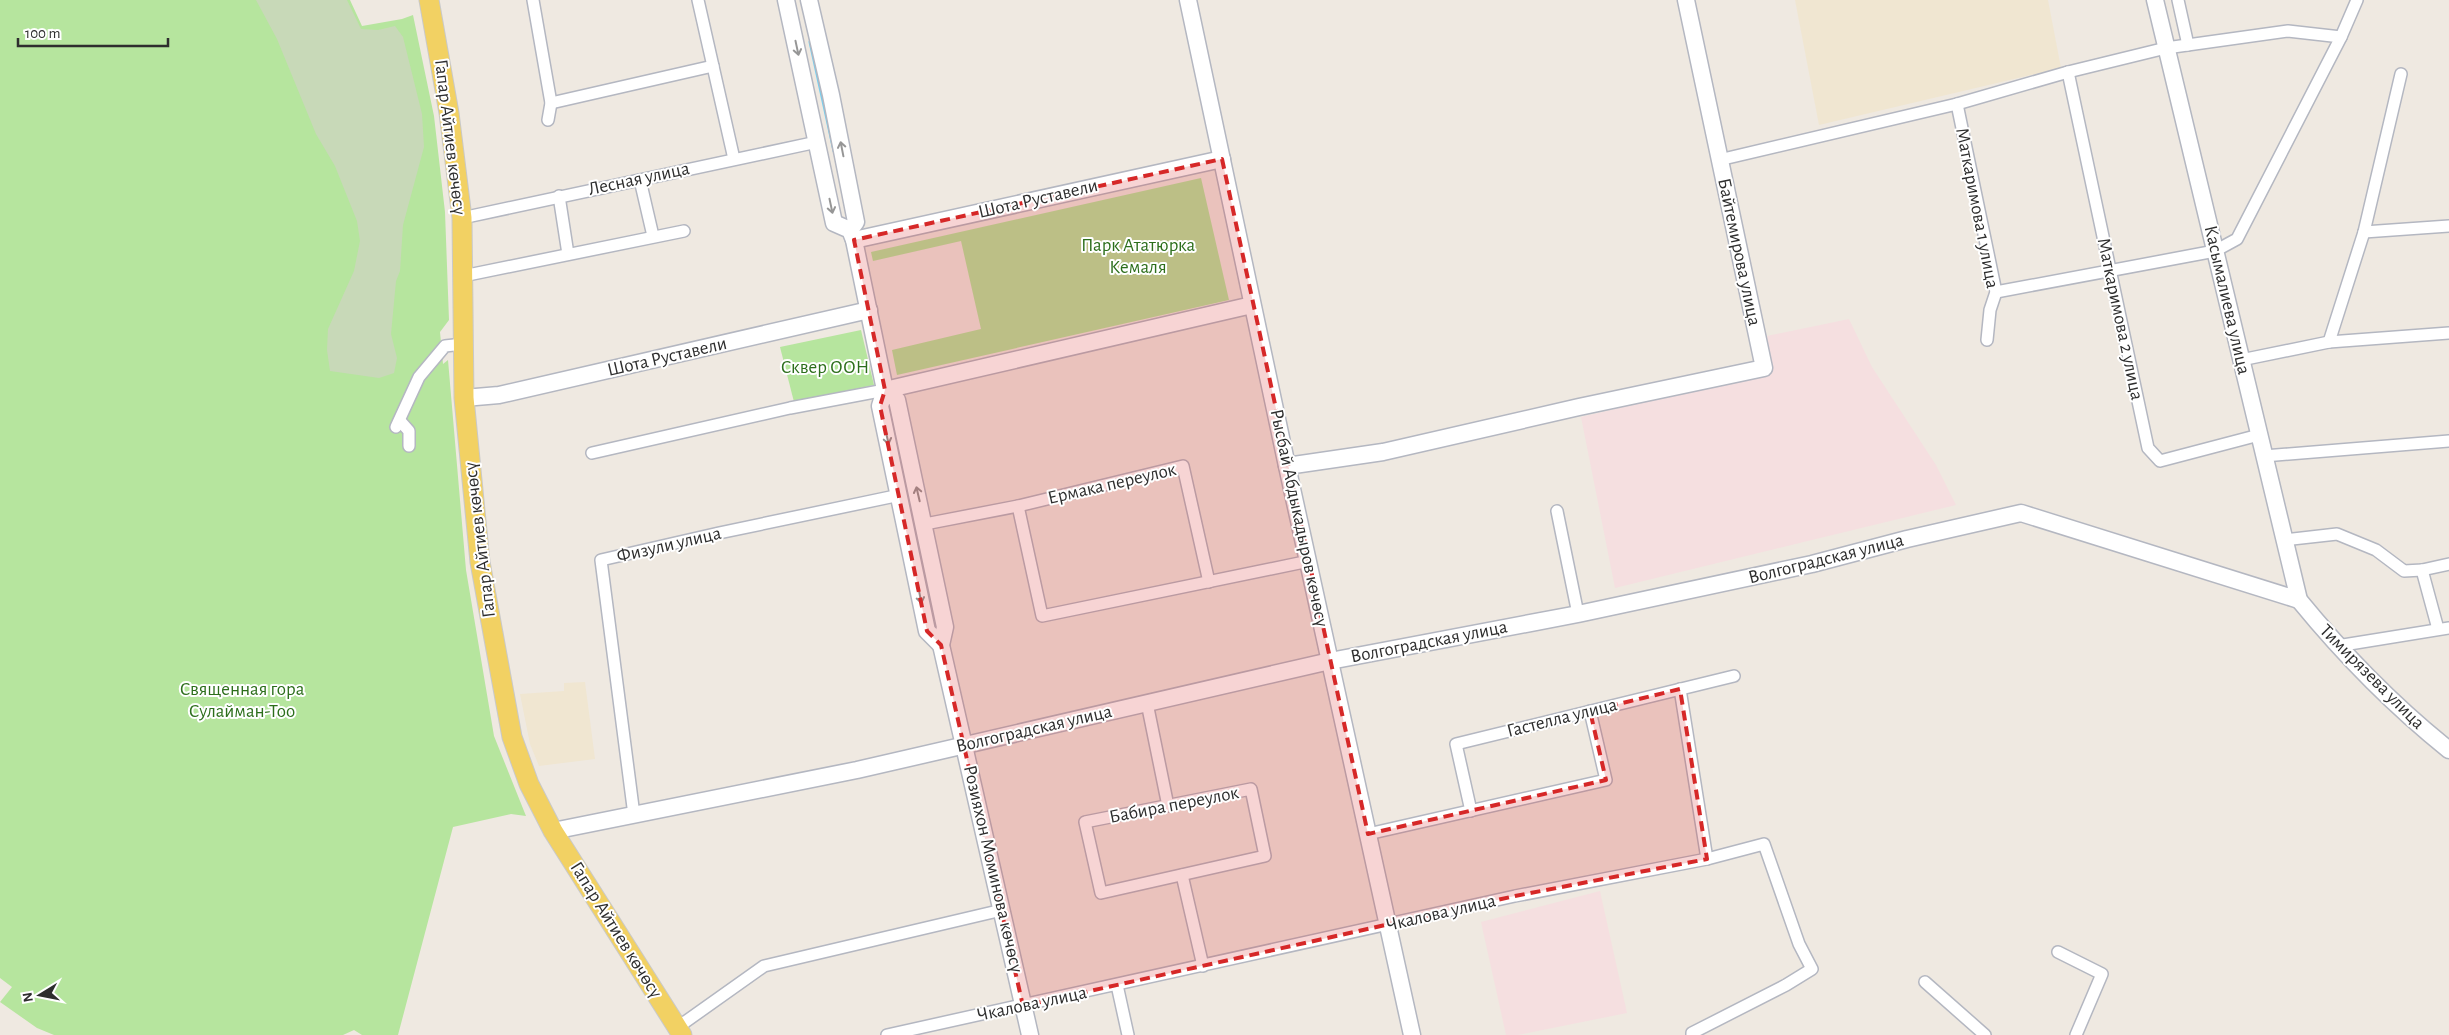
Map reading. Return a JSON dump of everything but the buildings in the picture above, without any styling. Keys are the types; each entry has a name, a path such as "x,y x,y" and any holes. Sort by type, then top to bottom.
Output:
{"main road":[{"name":"Гапар Айтиев көчөсү","path":"429,0 449,113 462,218 464,398 480,562 511,728 523,769 553,831 680,1031"}],"street":[{"path":"533,0 551,103 548,120"},
{"path":"698,0 734,159"},
{"path":"786,0 834,223 852,235"},
{"name":"Розияхон Моминова көчөсү","path":"809,0 832,95 856,222 852,235 885,390 880,406 927,631 941,645"},
{"name":"Рысбай Абдыкадыров көчөсү","path":"1188,0 1252,305 1412,1035"},
{"name":"Байтемирова улица","path":"1287,466 1383,452 1764,368 1686,0"},
{"name":"Касымалиева улица","path":"2155,0 2298,600"},
{"path":"2178,0 2188,45"},
{"path":"1996,292 2110,272 2215,250 2237,239 2341,37 2357,0"},
{"path":"1719,160 1957,104 2068,72 2166,48 2288,31 2341,37"},
{"path":"551,103 713,66"},
{"name":"Маткаримова 2 улица","path":"2068,72 2148,448 2160,461 2259,435"},
{"path":"2329,342 2364,232 2401,74"},
{"name":"Маткаримова 1 улица","path":"1957,104 1996,292 1990,310 1987,340"},
{"name":"Лесная улица","path":"462,218 818,142"},
{"name":"Шота Руставели","path":"852,235 1222,158"},
{"path":"640,180 653,236"},
{"path":"559,196 568,254"},
{"path":"2364,232 2449,226"},
{"path":"463,276 684,231"},
{"path":"592,452 790,408 885,390 1252,305"},
{"name":"Шота Руставели","path":"464,398 499,394 868,310"},
{"path":"2241,360 2329,342 2449,333"},
{"path":"409,446 410,430 398,424 419,377 445,346 463,344"},
{"name":"Розияхон Моминова көчөсү","path":"885,390 897,400 925,524 945,627 941,645 1030,1035"},
{"path":"2264,456 2449,441"},
{"name":"Ермака переулок","path":"925,524 1018,506 1184,466 1209,582"},
{"name":"Физули улица","path":"634,815 602,560 712,534 900,495"},
{"path":"1018,506 1042,616 1309,561"},
{"path":"1557,511 1578,614"},
{"name":"Волгоградская улица","path":"553,831 857,770 1330,661 1578,614 1812,564 1907,539 2021,513 2298,600"},
{"path":"2284,540 2337,534 2376,550 2404,571 2422,570 2449,564"},
{"path":"2337,646 2443,628 2422,570"},
{"name":"Тимирязева улица","path":"2298,600 2337,646 2418,726 2449,750"},
{"name":"Гастелла улица","path":"1470,811 1456,744 1734,676"},
{"path":"1680,689 1707,859"},
{"path":"1147,703 1168,806"},
{"path":"1368,834 1606,780 1590,711"},
{"name":"Бабира переулок","path":"1251,789 1265,856 1101,893 1085,822 1168,806 1251,789"},
{"name":"Чкалова улица","path":"887,1035 908,1033 1515,896 1707,859 1764,844 1798,944 1812,969 1786,985 1692,1033 1692,1035"},
{"path":"1182,875 1203,966"},
{"path":"680,1031 764,966 1002,910"},
{"path":"2058,952 2102,974 2076,1035"},
{"path":"1925,982 1985,1035"},
{"path":"1118,985 1128,1035"}],"highlighted area":[{"path":"1222,159 1368,834 1606,780 1590,711 1680,689 1707,859 1515,896 1023,1006 941,645 927,631 880,406 885,390 854,240"}],"shaded area":[{"path":"1795,0 2048,0 2061,68 1819,125"},
{"path":"1849,319 1872,367 1936,465 1956,505 1615,588 1581,417 1773,372 1767,336"},
{"path":"585,682 595,759 539,766 530,744 520,694 564,691 564,683"},
{"path":"1600,891 1627,1013 1518,1035 1506,1035 1481,922"}],"green space":[{"name":"Священная гора Сулайман-Тоо","path":"0,0 350,0 362,26 402,19 413,15 434,116 445,212 449,320 440,332 443,364 448,360 466,570 494,736 526,816 511,814 453,827 398,1035 362,1035 354,1030 343,1035 54,1035 37,1028 0,1002 12,987 0,978"},
{"path":"256,0 347,0 361,29 378,30 395,26 403,37 422,114 424,147 403,225 400,271 396,281 391,334 397,358 394,373 379,378 330,371 327,350 328,329 354,271 360,241 357,221 335,166 316,134 277,39"},
{"name":"Парк Ататюрка Кемаля","path":"1201,178 1229,300 897,375 892,350 981,329 961,241 873,261 871,252"},
{"name":"Сквер ООН","path":"861,330 874,385 794,402 780,347"}],"waterway":[{"path":"810,42 834,151"}]}
